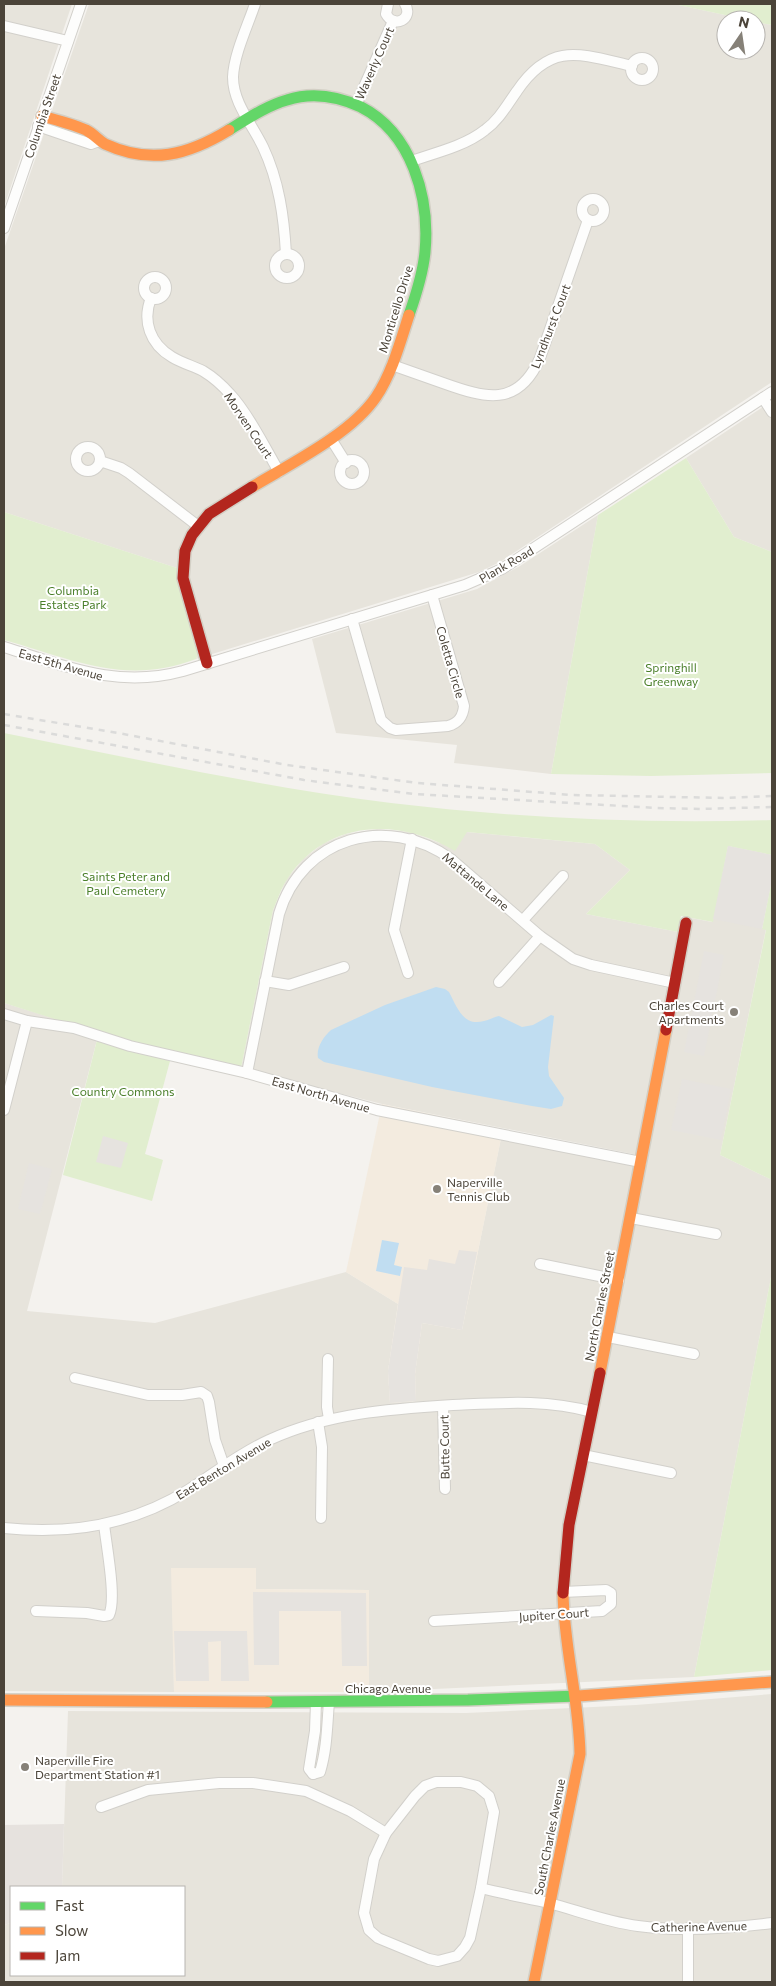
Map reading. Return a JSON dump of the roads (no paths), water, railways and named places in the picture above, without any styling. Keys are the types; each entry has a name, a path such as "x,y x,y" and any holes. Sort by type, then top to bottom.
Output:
{"street":[{"name":"Columbia Street","path":"4,228 8,199 40,121 81,4"},
{"path":"255,4 233,76 237,97 263,147 278,189 284,224 286,254"},
{"name":"Waverly Court","path":"388,4 386,14 393,21 400,22 406,18 408,12 405,4"},
{"name":"Waverly Court","path":"356,105 393,21"},
{"path":"4,26 68,41"},
{"path":"411,161 465,141 486,130 499,117 530,74 549,60 564,55 582,55 632,66"},
{"name":"Monticello Drive","path":"40,121 94,134 99,141 146,155 171,156 198,146 279,102 298,97 330,97 356,105 379,119 403,144 416,173 424,211 424,252 417,292 392,365 372,402 355,421 332,439 204,519 198,526 186,549 182,571 184,586 207,663"},
{"name":"Lyndhurst Court","path":"392,365 484,396 503,394 522,384 531,374 540,358 588,220"},
{"name":"Morven Court","path":"151,298 146,318 154,341 166,353 202,371 227,391 237,402 279,472"},
{"name":"Plank Road","path":"207,663 432,595 479,580 502,569 772,392"},
{"path":"763,398 772,412"},
{"path":"332,439 346,463"},
{"path":"100,461 121,468 129,473 198,526"},
{"name":"Coletta Circle","path":"352,619 381,720 396,730 455,724 460,720 464,706 432,595"},
{"name":"East 5th Avenue","path":"4,647 87,672 116,678 157,677 177,673 207,663"},
{"name":"Mattande Lane","path":"248,1073 283,902 291,884 309,862 330,847 353,840 384,836 412,839 437,848 540,936 573,959 591,965 675,983"},
{"path":"408,973 394,930 412,839"},
{"path":"523,920 563,876"},
{"name":"North Charles Street","path":"575,1696 564,1614 563,1592 569,1525 608,1337 686,922"},
{"path":"499,982 540,936"},
{"path":"266,981 289,985 344,967"},
{"name":"East North Avenue","path":"4,1014 27,1021 74,1028 130,1046 248,1073 377,1110 641,1162"},
{"path":"4,1110 27,1021"},
{"path":"631,1218 716,1234"},
{"path":"540,1264 618,1280"},
{"path":"608,1337 694,1354"},
{"path":"328,1359 327,1407 329,1420"},
{"path":"75,1378 148,1395 182,1395 201,1392 209,1402 215,1440 224,1466"},
{"name":"East Benton Avenue","path":"4,1528 45,1531 86,1528 132,1517 188,1490 267,1441 318,1422 359,1413 444,1406 535,1402 592,1412"},
{"name":"Butte Court","path":"444,1406 445,1489"},
{"path":"318,1422 322,1447 321,1518"},
{"path":"583,1455 671,1473"},
{"path":"36,1612 87,1613 104,1616 109,1614 112,1609 112,1593 104,1524"},
{"name":"Jupiter Court","path":"434,1621 602,1611 611,1604 612,1599 611,1593 606,1590 563,1592"},
{"name":"Chicago Avenue","path":"4,1700 459,1701 575,1696 772,1682"},
{"name":"South Charles Avenue","path":"534,1982 580,1754 575,1696"},
{"path":"313,1774 308,1769 315,1731 316,1702"},
{"path":"313,1774 320,1772 324,1760 328,1702"},
{"path":"306,1791 313,1774"},
{"path":"441,1782 461,1782 477,1786 489,1796 494,1812 481,1888 470,1938 465,1947 456,1956 445,1960 434,1960 378,1938 369,1930 365,1919 364,1906 374,1859 386,1833 425,1786 441,1782"},
{"path":"101,1807 148,1790 219,1783 253,1783 306,1791 350,1811 386,1833"},
{"name":"Catherine Avenue","path":"481,1888 640,1927 688,1928 752,1926 772,1923"},
{"path":"688,1928 688,1982"}],"water":[{"path":"436,987 449,992 458,1009 471,1021 484,1021 499,1016 522,1027 533,1025 551,1015 554,1016 548,1067 549,1076 564,1098 562,1106 551,1109 432,1087 324,1062 318,1058 318,1050 321,1043 331,1030 385,1005"},
{"path":"382,1240 399,1243 394,1265 402,1267 400,1276 376,1271"}],"railway":[{"path":"4,714 118,733 287,765 417,783 572,795 726,798 772,796"},
{"path":"4,725 304,780 414,794 657,808 772,807"}],"place":[{"name":"Charles Court Apartments","path":"734,1012"},
{"name":"Naperville Tennis Club","path":"437,1189"},
{"name":"Naperville Fire Department Station #1","path":"25,1767"}],"park label":[{"name":"Columbia Estates Park","path":"73,597"},
{"name":"Springhill Greenway","path":"671,674"},
{"name":"Saints Peter and Paul Cemetery","path":"126,883"},
{"name":"Country Commons","path":"123,1091"}]}
